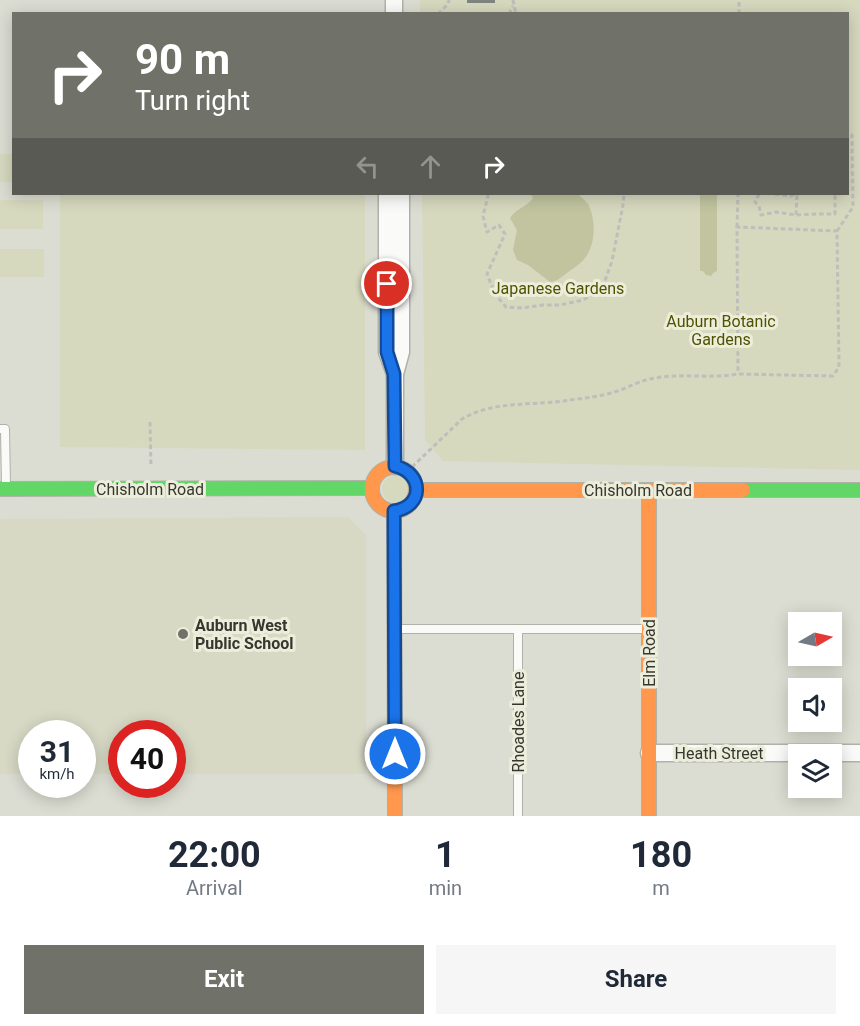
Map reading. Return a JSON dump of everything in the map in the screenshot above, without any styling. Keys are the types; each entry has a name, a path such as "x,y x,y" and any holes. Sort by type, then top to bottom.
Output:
{"main road":[{"path":"388,468 402,469 414,477 417,490 416,496 407,507 394,511 387,510 376,502 372,488 376,475 388,468"},
{"name":"Chisholm Road","path":"3,489 372,488"},
{"name":"Chisholm Road","path":"417,490 860,490"},
{"name":"Elm Road","path":"649,490 649,816"},
{"path":"394,511 395,816"}],"street":[{"path":"387,195 387,352 394,374 402,469"},
{"path":"394,374 401,352 401,195"},
{"name":"Heath Street","path":"649,753 860,753"}],"lane":[{"path":"0,429 5,429 3,489"},
{"path":"394,629 649,629"},
{"name":"Rhoades Lane","path":"518,629 518,816"}],"path":[{"path":"440,12 448,4 448,0"},
{"path":"513,0 515,12"},
{"path":"510,12 513,6"},
{"path":"402,469 414,465 462,419 471,414 513,405 592,397 656,378 723,377 738,374 833,376 839,367 837,231 853,207 852,135 849,134"},
{"path":"488,195 483,216 487,232 499,225 505,234 487,274 495,294 506,307 522,308 560,305 584,300 602,289 612,261 624,195"},
{"path":"738,195 738,374"},
{"path":"758,195 754,202 759,206 761,215 776,212 796,215 836,214 835,195"},
{"path":"796,195 796,215"},
{"path":"737,227 837,231"},
{"path":"150,422 152,466"}],"shaded area":[{"path":"532,195 579,195 591,210 594,231 589,252 579,265 559,279 550,282 528,265 517,260 513,250 517,230 510,218 533,198"},
{"path":"700,195 717,195 717,271 711,276 700,271"},
{"name":"Auburn West Public School","path":"348,517 366,535 366,774 186,774 186,720 108,720 108,774 96,774 96,720 18,720 18,774 0,774 0,519"}],"green space":[{"name":"Auburn Botanic Gardens","path":"420,0 860,0 860,470 443,461 425,440 422,195 849,195 849,12 420,12"},
{"path":"0,154 12,154 12,182 0,182"},
{"path":"60,195 365,195 365,450 60,447"},
{"path":"0,200 43,200 43,229 0,229"},
{"path":"0,249 44,249 44,277 0,277"},
{"path":"395,476 404,480 408,489 404,498 395,502 386,498 382,489 386,480"}],"building":[{"path":"467,0 495,0 495,3 467,3"}],"traffic: fast":[{"path":"0,489 372,488"},
{"path":"743,490 860,490"}],"traffic: slow":[{"path":"394,467 410,473 416,489 410,505 394,511 378,505 372,489 378,473 394,467"},
{"path":"417,490 743,490"},
{"path":"649,490 649,816"},
{"path":"394,511 395,816"}],"place":[{"name":"Auburn West Public School","path":"183,634"}],"route":[{"path":"387,284 387,352 394,374 395,466 409,472 414,477 417,490 416,496 407,507 394,511 395,754"}],"park label":[{"name":"Japanese Gardens","path":"558,288"}]}
